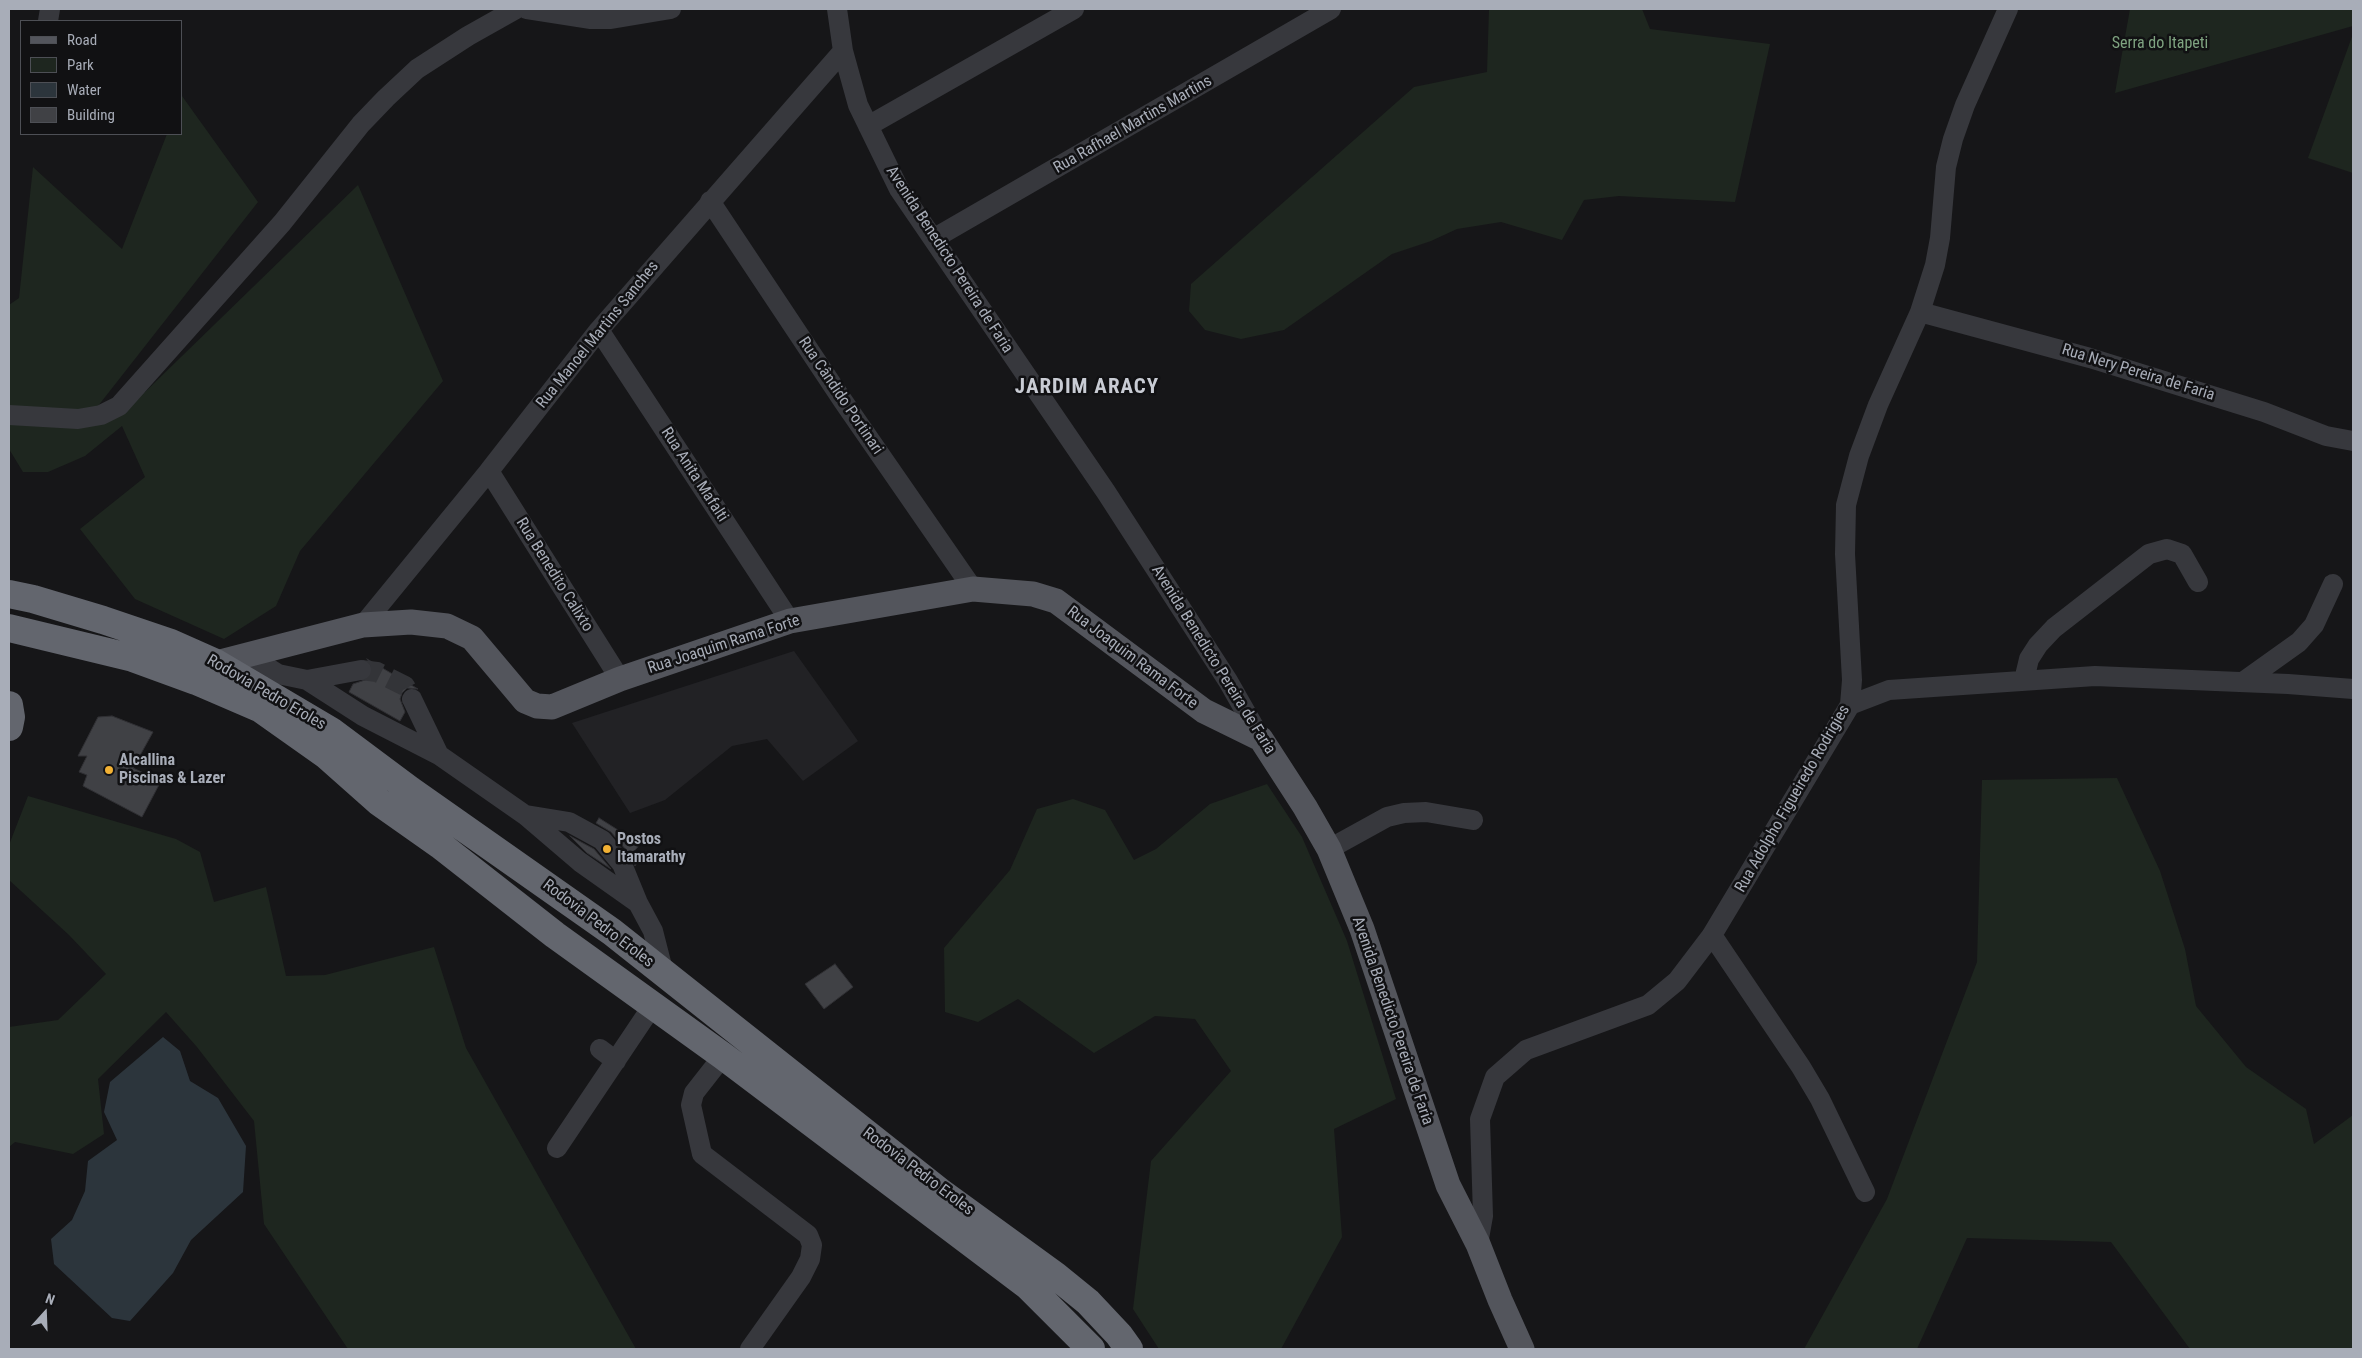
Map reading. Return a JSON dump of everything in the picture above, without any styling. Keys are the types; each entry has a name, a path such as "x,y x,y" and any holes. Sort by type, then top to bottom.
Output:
{"highway":[{"name":"Rodovia Pedro Eroles","path":"9,594 33,599 103,620 171,644 216,663 332,731 410,790 612,932 939,1191 1056,1276 1088,1302 1119,1335 1129,1349"},
{"name":"Rodovia Pedro Eroles","path":"9,628 133,658 196,681 261,710 326,756 379,802 440,845 555,935 723,1056 1028,1286 1092,1349"},
{"path":"9,705 9,727"},
{"path":"555,935 549,929 546,921 547,912 552,905 560,901 569,902"}],"main road":[{"name":"Rua Joaquim Rama Forte","path":"216,663 362,626 411,622 448,626 472,638 525,701 537,706 552,707 620,679 790,621 973,589 1033,594 1056,601 1204,711 1261,739"},
{"name":"Avenida Benedicto Pereira de Faria","path":"1261,739 1305,807 1329,849 1362,929 1448,1185 1478,1244 1522,1349"}],"street":[{"path":"9,415 78,419 101,415 118,406 270,237 361,124 386,98 417,70 468,36 516,9"},
{"path":"527,9 591,19 611,19 670,9"},
{"name":"Avenida Benedicto Pereira de Faria","path":"837,9 849,78 868,126 899,189 1173,594 1228,681 1261,739"},
{"path":"868,126 1074,9"},
{"name":"Rua Rafhael Martins Martins","path":"933,239 1331,9"},
{"name":"Rua Adolpho Figueiredo Rodrigies","path":"1478,1244 1483,1216 1480,1119 1495,1077 1526,1050 1648,1005 1677,981 1712,935 1850,705 1852,680 1845,554 1846,505 1859,456 1878,405 1920,312 1937,256 1942,202 1953,139 1965,105 2008,9"},
{"name":"Rua Manoel Martins Sanches","path":"362,626 489,472 599,330 843,51"},
{"name":"Rua Cândido Portinari","path":"710,201 837,393 973,589"},
{"name":"Rua Nery Pereira de Faria","path":"1920,312 2090,358 2264,412 2326,436 2353,440"},
{"name":"Rua Anita Mafalti","path":"599,330 790,621"},
{"name":"Rua Benedito Calixto","path":"489,472 620,679"},
{"path":"2024,680 2029,659 2038,645 2054,628 2149,554 2167,549 2182,554 2198,582"},
{"path":"2243,682 2299,642 2314,624 2333,584"},
{"path":"248,655 278,674 306,680 363,716 439,755 525,814 580,862 638,904"},
{"path":"306,680 361,670"},
{"path":"1850,705 1888,690 2095,676 2243,682 2353,690"},
{"path":"412,699 439,755"},
{"path":"1329,849 1387,817 1404,813 1426,812 1473,820"},
{"path":"525,814 569,822 602,840 622,864 638,904 654,931 664,974"},
{"path":"1712,935 1801,1067 1820,1099 1865,1192"},
{"path":"557,1148 653,1006"},
{"path":"600,1050 616,1061"},
{"path":"723,1056 694,1093 691,1105 702,1154 808,1235 812,1245 810,1259 801,1277 750,1349"}],"shaded area":[{"path":"794,651 858,741 803,781 767,739 732,746 665,800 630,813 572,723"}],"green space":[{"path":"1489,9 1642,9 1650,29 1770,44 1735,202 1619,196 1584,200 1562,240 1501,222 1457,229 1431,241 1392,254 1284,330 1241,339 1205,330 1189,311 1191,284 1414,87 1487,72"},
{"name":"Serra do Itapeti","path":"2130,9 2353,9 2353,26 2115,93"},
{"path":"2353,34 2353,173 2308,158"},
{"path":"182,96 258,202 91,415 145,392 358,185 443,381 300,551 276,606 224,639 135,599 80,529 145,477 122,426 85,456 48,472 23,472 9,449 9,305 19,298 33,167 122,249 167,135 182,135"},
{"path":"2117,778 2160,871 2185,949 2196,1006 2246,1067 2306,1109 2314,1144 2353,1115 2353,1349 2190,1349 2111,1242 1967,1238 1917,1349 1804,1349 1887,1199 1977,962 1982,780"},
{"path":"1267,784 1302,837 1347,941 1396,1099 1334,1129 1342,1237 1281,1349 1159,1349 1133,1309 1151,1161 1231,1071 1195,1019 1155,1016 1094,1053 1018,999 978,1022 945,1012 944,948 1010,870 1037,809 1073,799 1105,810 1134,860 1156,849 1210,804"},
{"path":"28,796 176,839 200,852 214,902 266,887 286,976 325,975 434,947 466,1048 636,1349 348,1349 264,1224 254,1121 197,1047 166,1012 98,1079 104,1134 73,1154 15,1142 9,1147 9,1027 58,1020 106,974 69,935 9,880 9,845"}],"water":[{"path":"163,1037 180,1051 190,1081 218,1098 246,1146 243,1192 191,1240 173,1273 130,1321 112,1318 54,1264 51,1239 72,1220 85,1191 88,1161 117,1140 104,1112 110,1082"}],"building":[{"path":"367,659 418,689 407,688 402,693 400,699 405,712 400,721 349,692 353,684 368,679 372,674 373,667"},
{"name":"Alcallina Piscinas & Lazer","path":"112,716 153,732 133,768 161,781 142,817 83,786 87,775 79,772 87,756 78,756 98,717"},
{"path":"599,818 640,844 632,854 639,860 635,866 631,856 611,832 596,823"},
{"path":"570,836 594,849 611,869 587,853"},
{"path":"835,964 853,987 824,1009 805,984"}],"tunnel":[{"path":"361,670 377,672 405,686 412,699"}],"place":[{"name":"Alcallina Piscinas & Lazer","path":"109,770"},
{"name":"Postos Itamarathy","path":"607,849"}],"district":[{"name":"JARDIM ARACY","path":"1087,388"}]}
